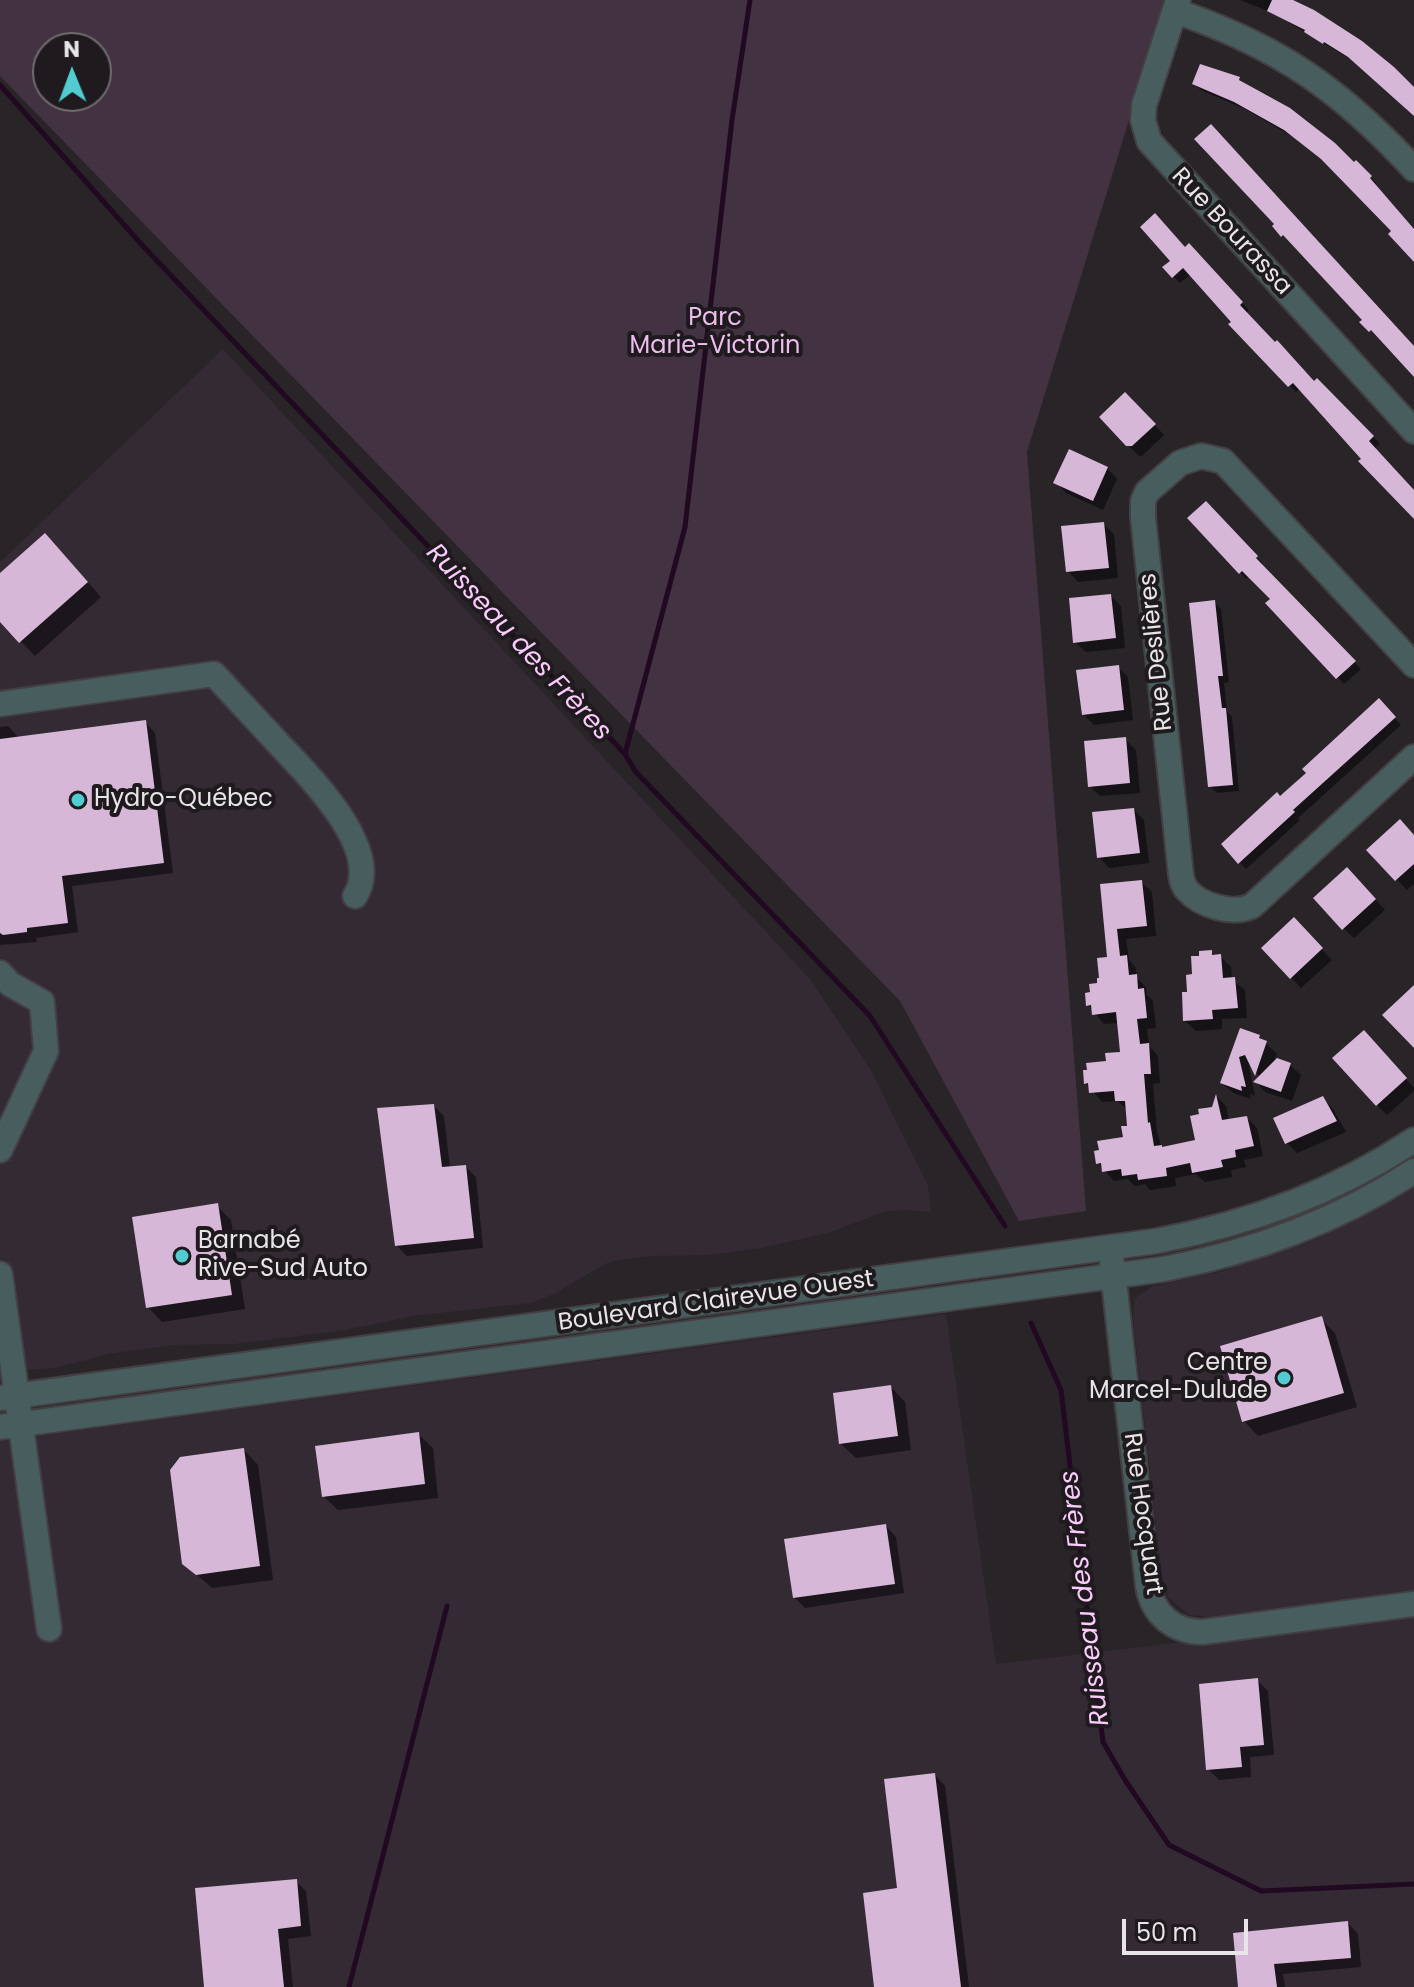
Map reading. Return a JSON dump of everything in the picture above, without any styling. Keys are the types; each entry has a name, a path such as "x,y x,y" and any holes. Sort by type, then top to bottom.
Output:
{"street":[{"path":"1176,6 1302,69 1363,116 1414,169"},
{"name":"Rue Bourassa","path":"1176,6 1144,105 1144,127 1149,141 1414,431"},
{"name":"Rue Deslières","path":"1414,665 1223,461 1207,456 1190,458 1147,492 1143,501 1143,517 1178,852 1181,879 1189,893 1227,910 1252,906 1414,757"},
{"path":"0,704 214,674 328,797 346,826 358,855 361,887 355,896"},
{"path":"0,973 10,984 42,1002 46,1051 0,1150"},
{"path":"1404,1146 1408,1175"},
{"name":"Boulevard Clairevue Ouest","path":"9,1397 1110,1249 1186,1235 1269,1212 1344,1181 1404,1146"},
{"name":"Boulevard Clairevue Ouest","path":"11,1425 1185,1265 1256,1247 1337,1214 1408,1175"},
{"name":"Rue Hocquart","path":"1110,1249 1148,1586 1151,1600 1163,1618 1181,1629 1203,1632 1414,1604"},
{"path":"0,1274 11,1425 49,1629"},
{"path":"812,1289 816,1317"},
{"path":"297,1358 300,1387"}],"shaded area":[{"path":"223,349 810,979 871,1070 928,1186 931,1212 884,1212 828,1233 762,1248 708,1255 619,1260 607,1263 554,1294 531,1303 413,1316 346,1330 234,1344 174,1345 108,1354 55,1368 0,1371 0,562"},
{"path":"1414,1188 1414,1590 1208,1617 1189,1615 1168,1597 1162,1579 1133,1318 1134,1299 1153,1286 1220,1272 1310,1242"},
{"path":"946,1314 996,1664 1414,1615 1414,1987 0,1987 0,1441"}],"green space":[{"name":"Parc Marie-Victorin","path":"0,0 1166,0 1027,452 1086,1211 1019,1221 900,1001 35,112 112,112 112,32 32,32 32,109 0,76"}],"building":[{"path":"1272,0 1293,0 1314,10 1362,41 1394,67 1414,87 1414,116 1348,57 1267,11"},
{"path":"1200,64 1240,77 1239,80 1290,108 1354,162 1356,160 1414,229 1414,262 1388,234 1391,231 1321,159 1284,130 1234,102 1192,84"},
{"path":"1211,124 1414,346 1414,377 1371,330 1369,332 1359,322 1362,320 1283,235 1281,237 1272,226 1274,224 1194,139"},
{"path":"1155,213 1185,247 1189,243 1275,342 1277,340 1314,381 1317,378 1374,436 1369,441 1414,490 1414,519 1358,461 1361,459 1293,383 1288,387 1228,324 1231,322 1183,268 1172,278 1162,267 1170,261 1140,227"},
{"path":"1125,392 1156,424 1132,446 1126,446 1099,417"},
{"path":"1069,449 1108,467 1093,501 1053,483"},
{"path":"1206,501 1258,556 1256,558 1356,661 1336,679 1265,603 1270,599 1242,571 1239,574 1187,518"},
{"path":"1104,522 1109,568 1066,572 1061,526"},
{"path":"45,533 88,582 19,643 0,622 0,573"},
{"path":"1111,594 1116,638 1073,643 1069,598"},
{"path":"1215,600 1223,676 1218,676 1222,708 1226,708 1233,785 1208,787 1189,603"},
{"path":"1119,665 1124,710 1082,715 1076,670"},
{"path":"1379,698 1396,717 1238,864 1221,844 1277,792 1280,796 1306,773 1302,769"},
{"name":"Hydro-Québec","path":"146,720 164,863 62,876 68,923 27,928 27,932 0,933 0,739"},
{"path":"1126,737 1130,783 1088,787 1084,741"},
{"path":"1134,808 1140,853 1097,858 1092,812"},
{"path":"1400,819 1414,835 1414,864 1395,881 1366,850"},
{"path":"1347,867 1376,899 1342,930 1313,898"},
{"path":"1142,880 1147,926 1117,929 1120,956 1127,955 1129,975 1137,974 1138,989 1144,988 1147,1018 1137,1019 1140,1044 1149,1043 1151,1074 1144,1074 1148,1123 1154,1146 1195,1140 1190,1116 1199,1114 1198,1109 1212,1107 1216,1094 1222,1120 1247,1116 1254,1146 1235,1150 1236,1157 1221,1160 1223,1167 1192,1173 1190,1163 1166,1168 1167,1176 1138,1180 1137,1174 1122,1176 1121,1169 1102,1172 1101,1163 1096,1164 1094,1151 1099,1150 1097,1141 1123,1137 1121,1126 1127,1126 1125,1101 1115,1101 1114,1091 1089,1093 1088,1083 1084,1084 1083,1070 1087,1070 1086,1063 1106,1061 1105,1053 1120,1052 1116,1012 1092,1015 1091,1005 1086,1006 1085,993 1090,992 1089,984 1097,983 1099,978 1097,958 1107,957 1100,884"},
{"path":"1294,917 1323,948 1290,979 1261,948"},
{"path":"1212,950 1212,955 1221,954 1223,978 1235,977 1238,1008 1212,1010 1213,1019 1183,1021 1182,992 1187,992 1186,975 1192,974 1191,956 1199,956 1199,951"},
{"path":"1414,985 1414,1048 1382,1015"},
{"path":"1240,1028 1267,1041 1255,1076 1245,1055 1239,1057 1246,1087 1241,1086 1242,1091 1220,1083"},
{"path":"1364,1030 1407,1078 1376,1106 1332,1058"},
{"path":"1277,1058 1291,1063 1281,1092 1253,1082"},
{"path":"1323,1096 1337,1121 1285,1144 1273,1118"},
{"path":"434,1104 442,1167 466,1165 474,1238 395,1246 377,1108"},
{"name":"Barnabé Rive-Sud Auto","path":"218,1203 232,1295 146,1308 132,1217"},
{"name":"Centre Marcel-Dulude","path":"1322,1316 1344,1393 1242,1422 1220,1346"},
{"path":"891,1385 898,1436 839,1444 833,1393"},
{"path":"419,1432 425,1484 322,1497 315,1446"},
{"path":"244,1448 260,1566 196,1575 182,1564 170,1470 180,1457"},
{"path":"886,1524 895,1584 793,1598 784,1539"},
{"path":"1258,1678 1264,1745 1240,1747 1242,1767 1206,1770 1199,1684"},
{"path":"935,1773 961,1987 874,1987 863,1893 897,1888 884,1779"},
{"path":"297,1879 301,1926 278,1929 284,1987 204,1987 195,1888"},
{"path":"1348,1921 1351,1958 1274,1964 1277,1987 1238,1987 1233,1933"}],"waterway":[{"path":"625,754 685,527 732,120 750,0"},
{"name":"Ruisseau des Frères","path":"0,85 142,245 625,754 635,771 870,1016 1005,1226"},
{"name":"Ruisseau des Frères","path":"1031,1323 1061,1390 1103,1742 1169,1845 1261,1891 1414,1884"},
{"path":"349,1987 447,1606"}],"place":[{"name":"Hydro-Québec","path":"78,800"},
{"name":"Barnabé Rive-Sud Auto","path":"182,1256"},
{"name":"Centre Marcel-Dulude","path":"1284,1378"}]}
